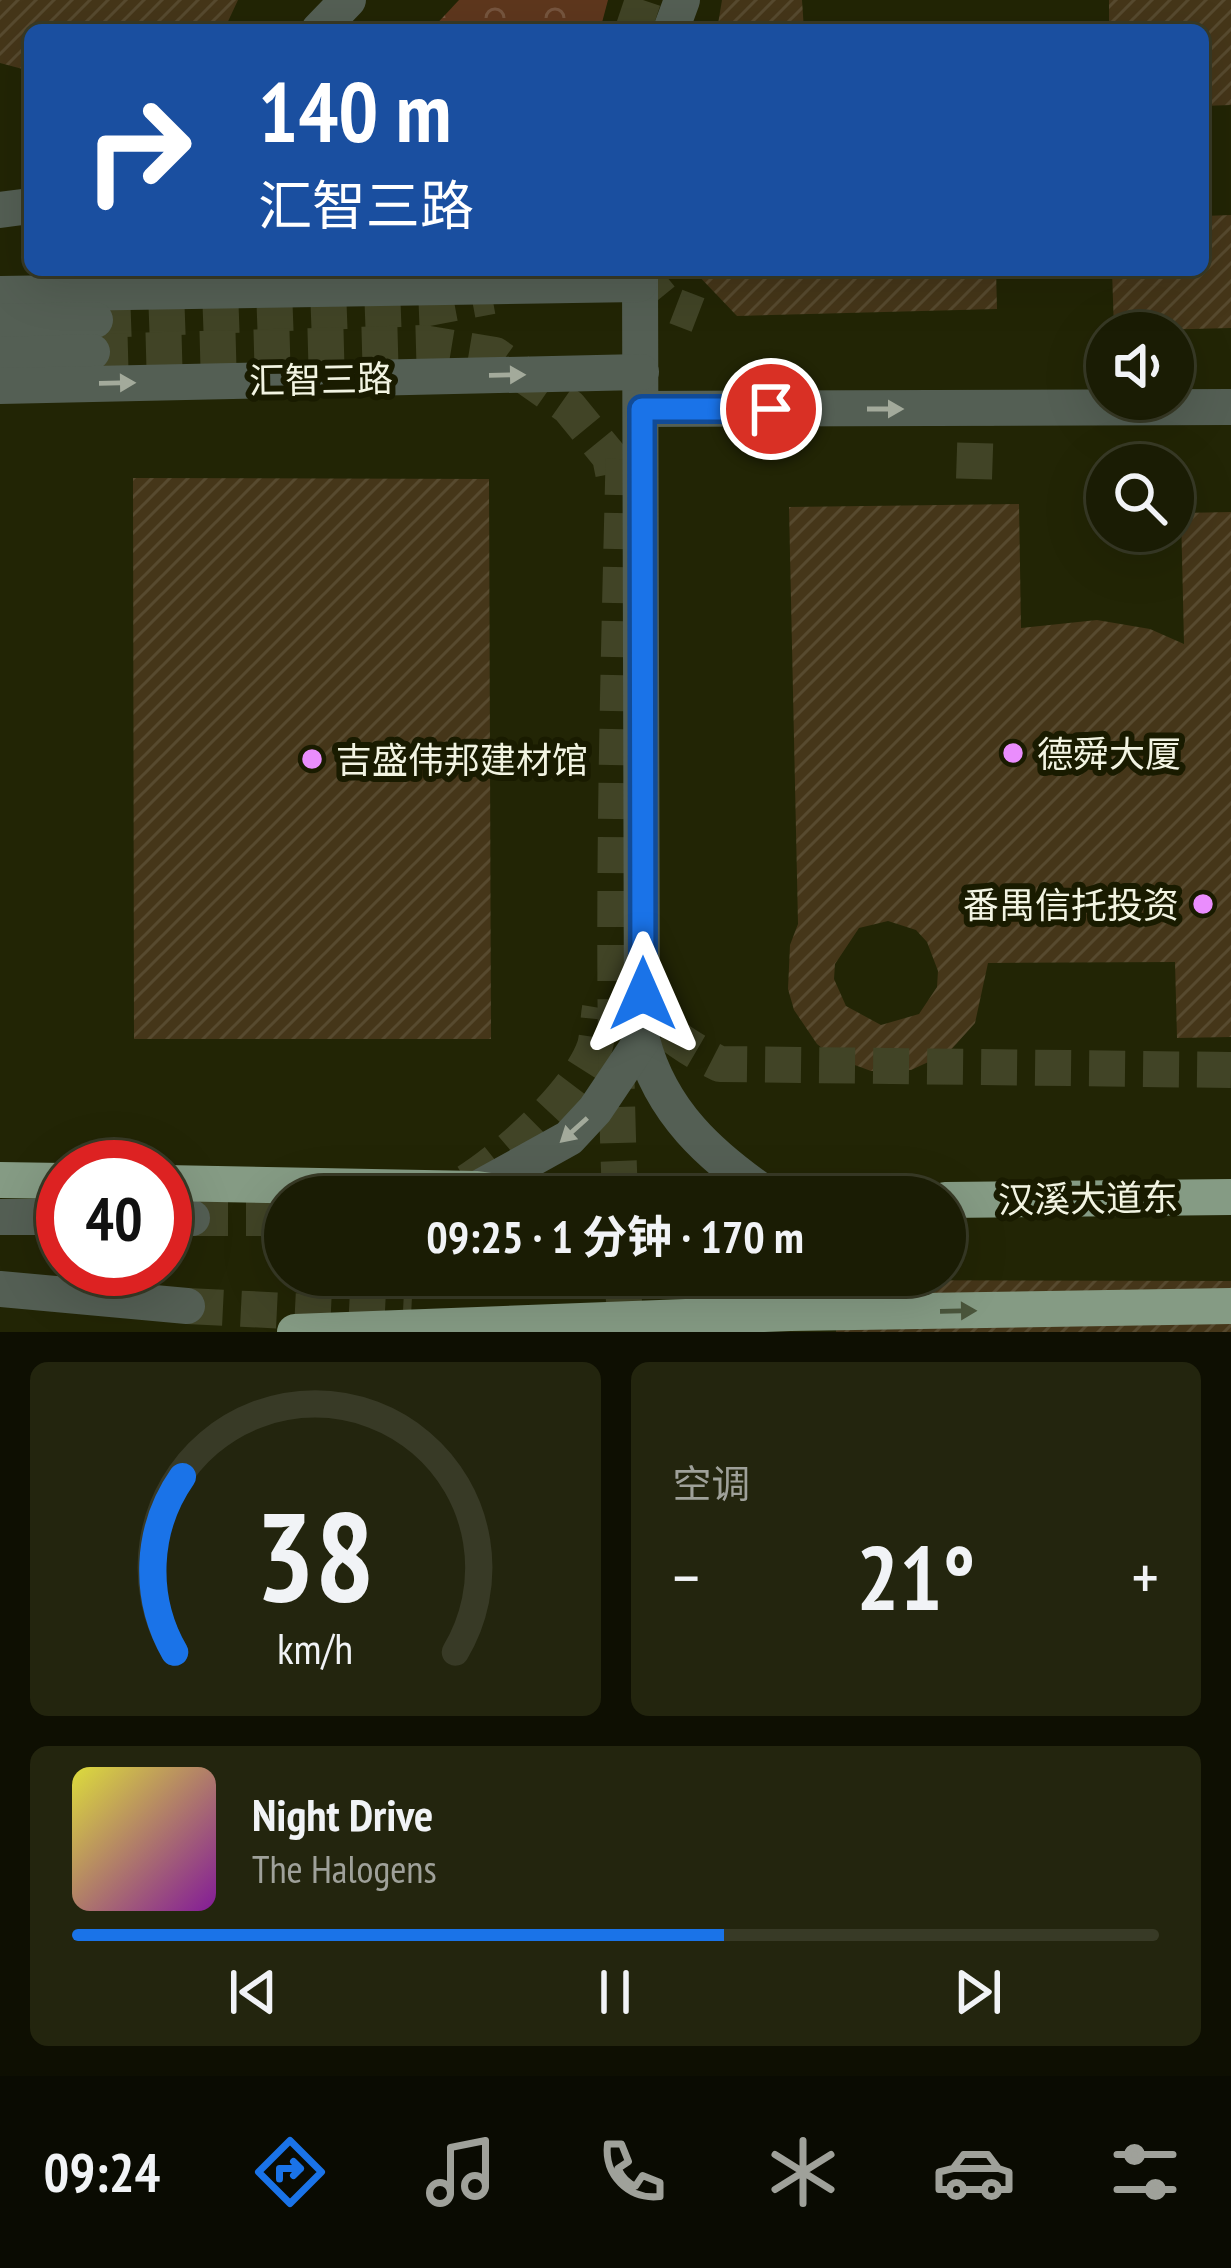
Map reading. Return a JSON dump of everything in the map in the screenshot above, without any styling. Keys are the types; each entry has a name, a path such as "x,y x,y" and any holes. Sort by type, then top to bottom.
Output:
{"main road":[{"path":"0,1180 36,1181"},
{"path":"192,1184 264,1185"},
{"name":"汉溪大道东","path":"966,1200 1231,1197"},
{"path":"295,1332 790,1313 1231,1306"}],"street":[{"path":"326,24 348,0"},
{"path":"0,293 640,277 642,1040 653,1080 674,1111 715,1159 740,1176"},
{"path":"0,322 94,336 0,355"},
{"name":"汇智三路","path":"0,386 641,372"},
{"path":"642,409 1231,406"},
{"path":"500,1176 569,1138 595,1110 642,1040"},
{"path":"0,1217 36,1217"},
{"path":"0,1289 188,1306"},
{"path":"750,1332 790,1313"}],"green space":[{"path":"459,0 608,0 602,24 437,24"}],"building":[{"path":"0,0 238,0 227,24 24,24 24,69 0,63"},
{"path":"722,0 802,0 804,24 718,24"},
{"path":"1109,0 1231,0 1231,105 1209,106 1209,24 1109,24"},
{"path":"1231,215 1231,328 1194,329 1194,312 1113,312 1112,276 1209,276 1209,216"},
{"path":"699,276 996,276 997,309 737,316"},
{"name":"吉盛伟邦建材馆","path":"133,478 489,479 491,1039 134,1039"},
{"name":"德舜大厦","path":"1019,504 1021,628 1097,620 1150,629 1184,644 1182,552 1194,552 1194,513 1231,512 1231,1037 1177,1038 1175,962 988,963 975,1023 948,1053 911,1070 871,1071 833,1057 817,1044 794,1010 788,989 790,945 798,924 789,507","holes":["888,921 916,930 927,942 938,971 937,987 919,1014 881,1025 846,1006 834,979 835,964 859,928"]},
{"path":"966,1280 1231,1281 1231,1332 836,1332 835,1296 966,1296"}],"tunnel":[{"path":"635,24 643,0"},
{"path":"643,276 664,302 698,315"},
{"path":"95,320 428,308 492,296"},
{"path":"92,352 423,343 495,355 569,407 610,457 616,487"},
{"path":"974,479 976,419"},
{"path":"619,1176 615,914 624,442"},
{"path":"633,989 670,1033 720,1064 1231,1070"},
{"path":"475,1176 521,1140 574,1083 595,1046 600,1008"},
{"path":"192,1218 264,1218"},
{"path":"624,1296 625,1332"},
{"path":"187,1306 411,1317"}],"place":[{"name":"德舜大厦","path":"1013,753"},
{"name":"吉盛伟邦建材馆","path":"312,759"},
{"name":"番禺信托投资","path":"1203,904"}],"route":[{"path":"643,994 642,409 771,409"}]}
